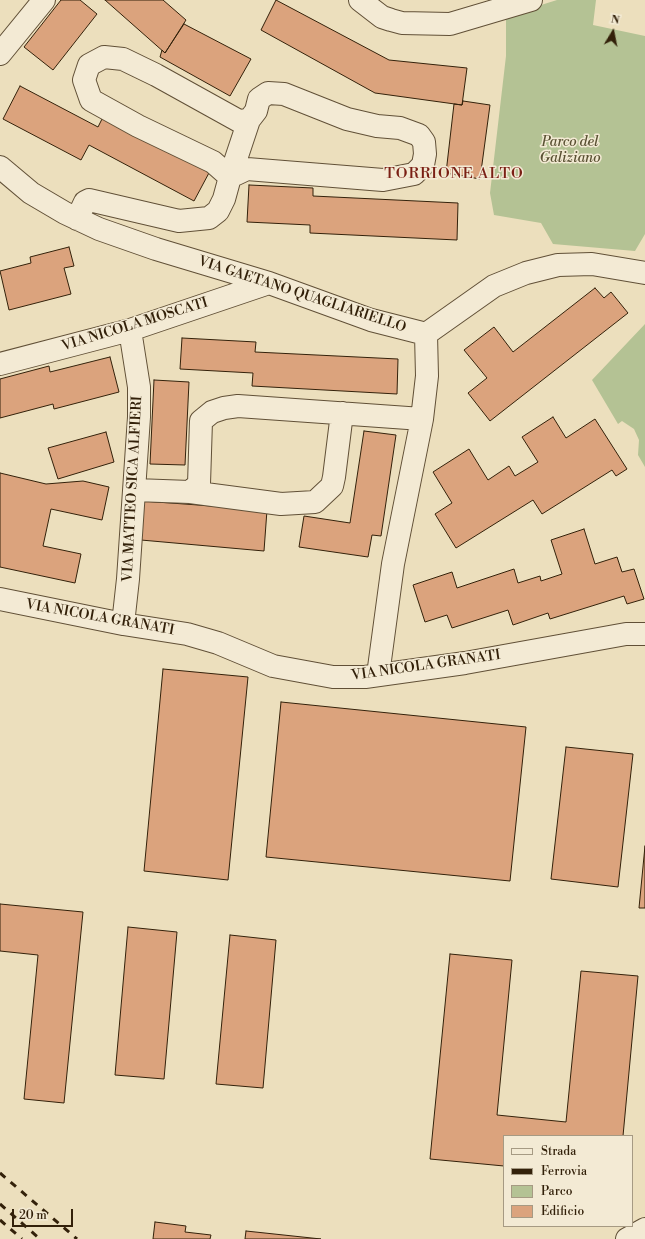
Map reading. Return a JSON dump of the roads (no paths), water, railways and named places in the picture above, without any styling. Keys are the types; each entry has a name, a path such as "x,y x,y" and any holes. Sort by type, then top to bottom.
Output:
{"street":[{"path":"0,54 44,0"},
{"path":"360,0 382,17 402,23 450,24 531,0"},
{"path":"230,177 213,162 138,126 91,100 84,80 89,64 104,57 123,59 156,75 239,121 249,120"},
{"path":"77,219 85,202 89,200 179,221 209,218 218,211 221,205 230,177 249,120 256,110 259,99 268,93 284,94 347,119 377,126 400,128 418,135 424,142 425,154 423,165 414,174 384,180 247,169 230,177"},
{"name":"VIA GAETANO QUAGLIARIELLO","path":"0,168 31,193 77,219 156,249 269,283 371,320 426,334"},
{"path":"378,675 393,564 422,419 427,376 426,334 494,286 526,273 558,265 592,264 637,272 645,286"},
{"name":"VIA NICOLA MOSCATI","path":"0,364 130,330 269,283"},
{"name":"VIA MATTEO SICA ALFIERI","path":"123,624 135,490 139,387 130,330"},
{"path":"190,492 199,484 201,421 212,412 238,406 422,419"},
{"path":"135,490 190,492 281,504 315,502 325,494 333,482 340,442 342,413"},
{"name":"VIA NICOLA GRANATI","path":"0,599 123,624 187,634 218,643 273,666 304,673 333,677 365,677 465,663 626,634 645,634"},
{"path":"627,1239 645,1229"}],"railway":[{"path":"0,1173 77,1239"},
{"path":"0,1204 40,1239"},
{"path":"0,1220 22,1239"}],"district":[{"name":"TORRIONE ALTO","path":"454,174"}],"park label":[{"name":"Parco del Galiziano","path":"570,152"}]}
